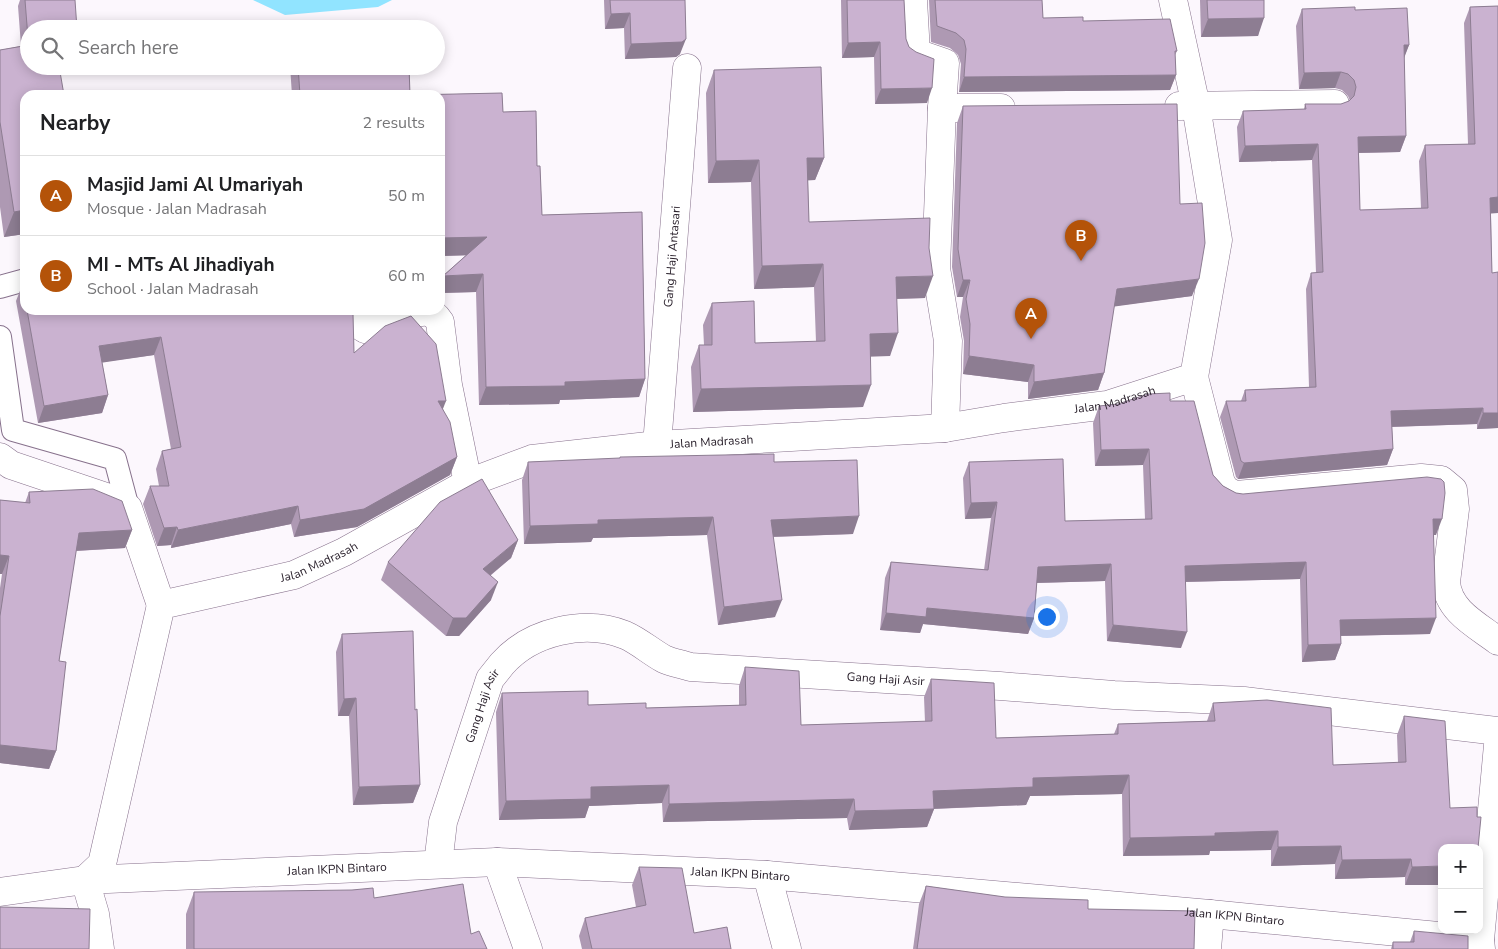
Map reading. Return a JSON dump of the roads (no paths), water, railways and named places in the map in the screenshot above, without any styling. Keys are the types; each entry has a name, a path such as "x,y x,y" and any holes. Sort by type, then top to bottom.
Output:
{"street":[{"path":"913,0 916,53 945,63 936,268 948,342 945,428"},
{"path":"1173,0 1196,106 1218,240 1194,377 1224,489 1236,495 1421,478 1441,480 1452,490 1455,509 1446,582 1447,593 1459,611 1498,641"},
{"name":"Gang Haji Antasari","path":"657,445 687,68"},
{"path":"1157,106 1335,104"},
{"path":"942,108 1030,108"},
{"path":"358,315 361,327 368,330 414,315"},
{"path":"435,315 440,322 448,385 468,482"},
{"name":"Jalan Madrasah","path":"161,605 294,575 344,552 468,482 532,459 657,445 945,428 1107,404 1194,377"},
{"path":"4,464 117,503 161,605 102,864 85,880 95,914 100,949"},
{"name":"Gang Haji Asir","path":"438,864 443,822 490,679 502,663 524,646 549,634 577,628 602,628 626,635 664,659 690,667 1114,695 1244,701 1498,730"},
{"path":"1481,944 1498,745"},
{"path":"497,862 528,949"},
{"name":"Jalan IKPN Bintaro","path":"0,892 85,880 497,862 767,875 1210,914 1481,944"},
{"path":"767,875 787,949"},
{"path":"1207,949 1210,914"}],"lane":[{"path":"0,287 20,281"},
{"path":"0,337 13,430 115,460 117,503"}],"water":[{"path":"253,0 392,0 378,7 285,15"}],"place":[{"name":"MI - MTs Al Jihadiyah","path":"1081,261"},
{"name":"Masjid Jami Al Umariyah","path":"1031,339"}]}
